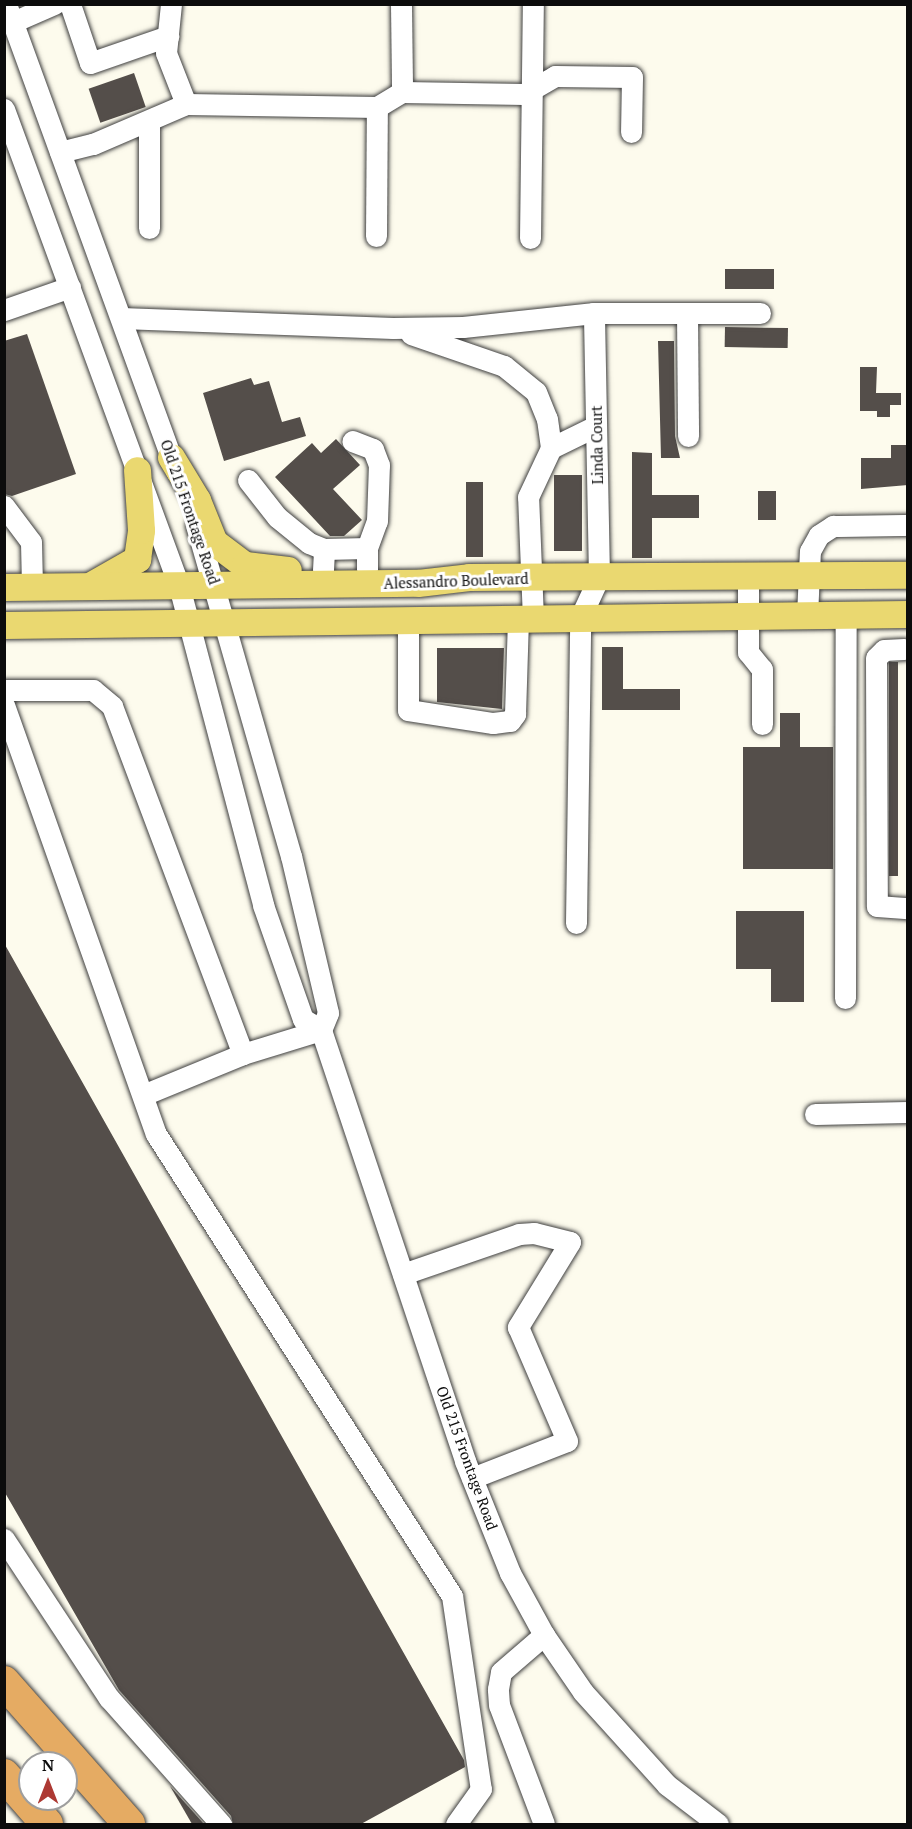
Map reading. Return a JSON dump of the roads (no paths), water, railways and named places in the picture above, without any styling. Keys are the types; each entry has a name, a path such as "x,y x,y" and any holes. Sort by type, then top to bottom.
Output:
{"highway":[{"path":"4,1682 129,1824"},
{"path":"12,1784 31,1824"},
{"path":"12,1784 47,1824"}],"main road":[{"path":"171,457 197,500 214,542 229,557 263,568 324,559 367,558 469,577"},
{"path":"88,587 126,568 137,559 141,530 137,470"},
{"name":"Alessandro Boulevard","path":"4,587 418,583 469,577 908,575"},
{"path":"4,625 905,614"}],"street":[{"path":"10,13 54,4"},
{"path":"70,4 90,63 168,36"},
{"path":"171,4 166,53 186,104"},
{"path":"401,4 402,92"},
{"path":"530,238 533,4"},
{"name":"Old 215 Frontage Road","path":"10,13 216,585 291,856 328,1013 321,1030"},
{"path":"60,152 93,144 149,122 186,104 377,107 402,92 524,94 555,76 632,78 631,132"},
{"path":"376,236 377,107"},
{"name":"Old 215 Frontage Road","path":"4,109 179,586 263,905 303,1019 321,1030 472,1478 510,1573 544,1635 583,1692 622,1738 667,1785 718,1824"},
{"path":"149,122 149,228"},
{"path":"4,310 70,287"},
{"path":"121,318 393,328 463,327 594,313 760,312"},
{"name":"Linda Court","path":"594,313 599,577"},
{"path":"687,313 688,436"},
{"path":"393,328 504,366 536,392 547,419 551,448 528,497 532,578 525,619 515,714 510,721 493,723 408,710 408,621"},
{"path":"551,448 596,426"},
{"path":"352,441 373,449 380,465 377,521 367,558"},
{"path":"248,480 277,517 309,543 324,559"},
{"path":"4,506 31,542 32,587"},
{"path":"807,616 807,576 810,551 819,535 833,526 908,525"},
{"path":"748,576 748,652 762,669 762,724"},
{"path":"576,923 580,618 599,577"},
{"path":"905,614 906,649 884,650 876,658 877,906 908,908"},
{"path":"845,998 846,615"},
{"path":"4,690 93,690 112,706 243,1054"},
{"path":"4,705 156,1134 452,1596 481,1789 456,1824"},
{"path":"143,1095 243,1054 321,1030"},
{"path":"815,1114 908,1112"},
{"path":"403,1274 519,1234 534,1233 570,1242 518,1327 567,1441 472,1478"},
{"path":"4,1539 109,1698 221,1824"},
{"path":"544,1635 501,1672 498,1689 500,1705 544,1824"}]}
